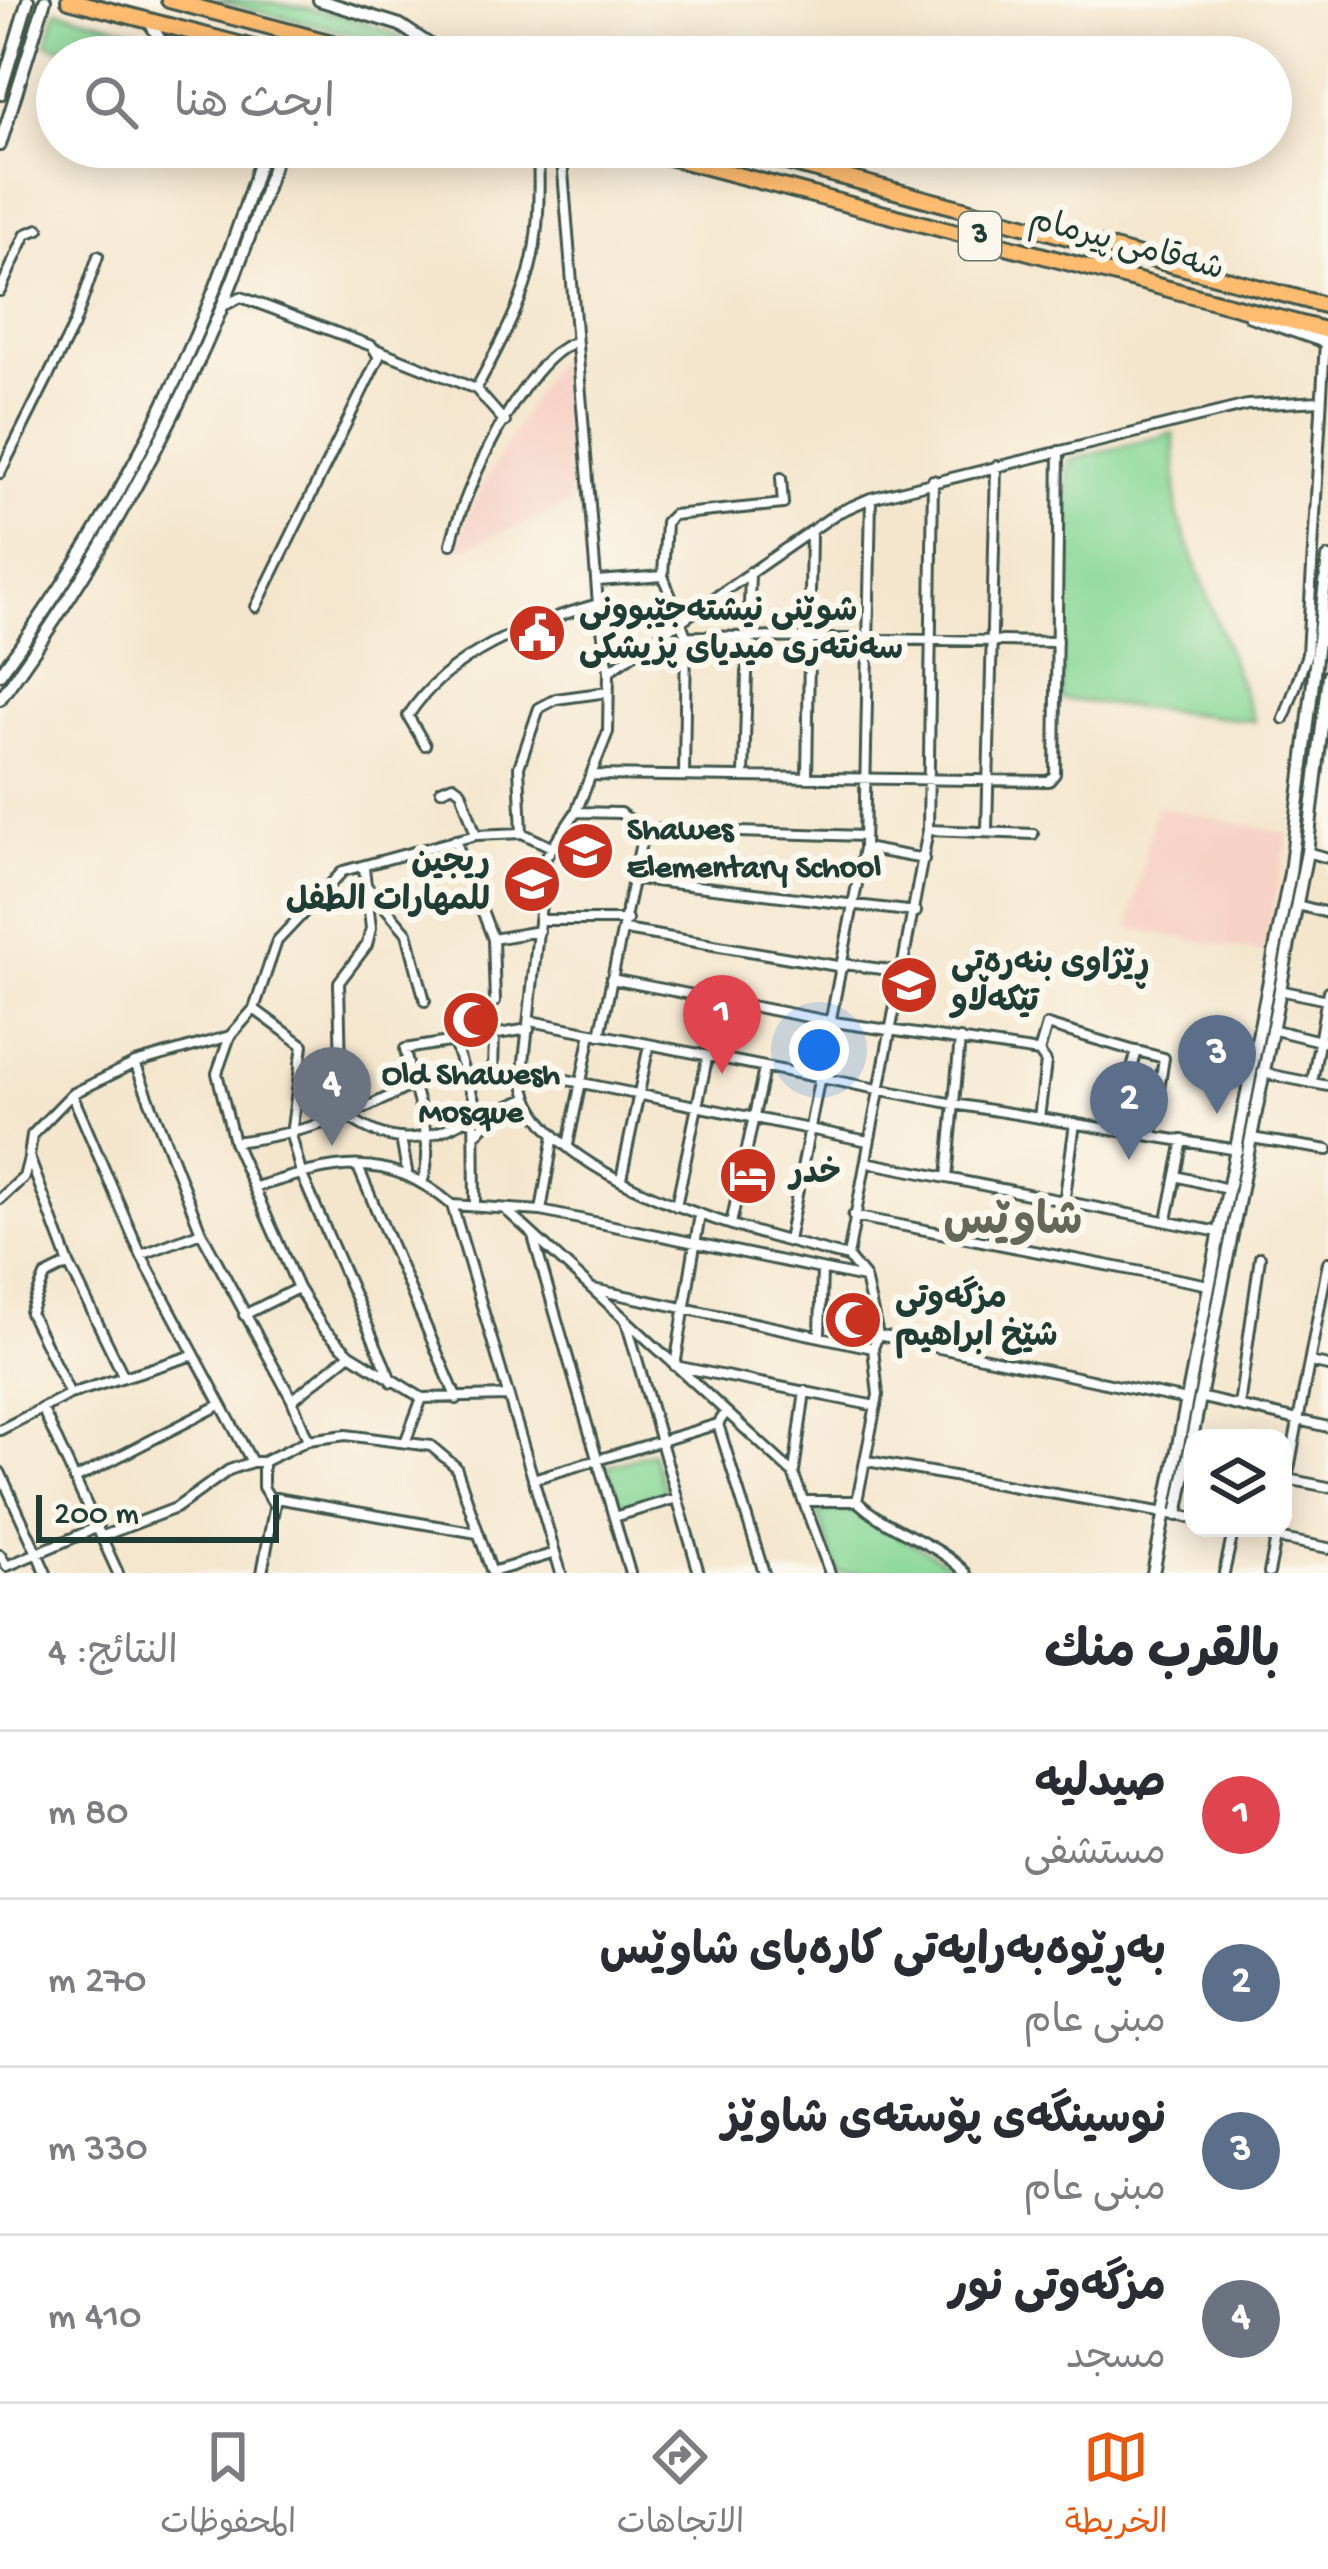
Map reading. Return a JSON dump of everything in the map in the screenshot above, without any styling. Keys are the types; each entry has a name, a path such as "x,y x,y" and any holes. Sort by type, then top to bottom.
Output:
{"highway":[{"path":"69,0 207,36"},
{"path":"169,0 305,36"},
{"name":"شەقامی پیرمام","path":"712,168 1227,302 1327,339"},
{"name":"شەقامی پیرمام","path":"809,168 1328,306"}],"street":[{"path":"319,0 378,16 420,36"},
{"path":"0,94 28,4 43,6 0,145"},
{"path":"149,21 158,36"},
{"path":"0,674 82,554 134,462 178,374 257,168"},
{"path":"0,699 73,596 126,506 224,306 273,168"},
{"path":"476,389 526,295 535,262 537,168"},
{"path":"563,168 598,604 609,671 608,732 576,812 551,847 541,885 523,1071 526,1099 554,1135 621,1179 676,1206 731,1225 848,1257 866,1278 878,1335 873,1348 876,1406 857,1501"},
{"path":"246,198 256,209 268,187"},
{"path":"230,246 242,222 249,220 245,254"},
{"path":"0,291 26,234 39,229"},
{"path":"0,472 74,325 98,256"},
{"path":"236,275 243,290 270,305 476,389 505,422"},
{"path":"224,306 238,297 270,305"},
{"path":"1284,718 1307,654 1327,339"},
{"path":"451,544 505,422 557,349 575,342"},
{"path":"256,607 379,363 376,350"},
{"path":"609,671 750,571 871,498 1247,405 1320,400"},
{"path":"593,775 1049,781 1055,774 1059,451"},
{"path":"987,831 996,466"},
{"path":"684,776 686,636 663,576 662,537 673,515 784,504 781,478"},
{"path":"848,1257 928,830 933,480"},
{"path":"788,1241 823,1079 864,848 871,498"},
{"path":"806,778 811,531"},
{"path":"1193,1399 1227,1189 1262,1072 1307,852 1307,797 1328,558"},
{"path":"744,776 750,571"},
{"path":"598,581 663,576"},
{"path":"424,746 408,716 427,687 511,632 598,604"},
{"path":"686,636 1057,642"},
{"path":"1153,1573 1171,1514 1307,797 1323,769 1328,676"},
{"path":"522,833 519,767 539,708 556,699 608,692"},
{"path":"441,790 453,785 461,790 476,835"},
{"path":"576,812 620,814 644,829 864,836"},
{"path":"568,1144 626,925 644,829"},
{"path":"928,830 1033,834"},
{"path":"508,1396 422,1398 350,1354 323,1328 298,1288 234,1142 217,1073 230,1036 254,1009 277,940 335,875 476,835 522,833 551,847"},
{"path":"455,840 493,939 495,1002"},
{"path":"864,848 924,859"},
{"path":"1307,852 1328,858"},
{"path":"364,868 371,928 367,945 339,982 341,1070 352,1116 372,1132 429,1139 474,1115"},
{"path":"637,879 916,912"},
{"path":"366,884 407,933 424,1001"},
{"path":"1297,905 1328,913"},
{"path":"493,939 539,925 626,925 904,973"},
{"path":"611,979 834,1022 1039,1052 1046,1062 1040,1118"},
{"path":"1279,990 1327,997 1312,1083"},
{"path":"254,1009 303,1045 291,1135 301,1173 393,1383"},
{"path":"422,1180 429,1139 410,1086 405,1049 530,1025 1040,1118 1184,1140 1328,1150"},
{"path":"1039,1052 1047,1025 1164,1058 1152,1134"},
{"path":"1271,1029 1328,1042"},
{"path":"469,1082 493,1074 494,1031"},
{"path":"0,1199 24,1177 32,1136 72,1094 135,1063 230,1036"},
{"path":"947,1178 960,1039"},
{"path":"453,1040 469,1082 477,1133 475,1205"},
{"path":"621,1179 649,1045"},
{"path":"1115,1128 1135,1051"},
{"path":"676,1206 707,1058"},
{"path":"135,1063 200,1232 292,1400 308,1440"},
{"path":"300,1063 341,1070"},
{"path":"731,1225 764,1069"},
{"path":"523,1071 869,1141"},
{"path":"1262,1072 1328,1086"},
{"path":"234,1142 291,1135 352,1116 410,1086"},
{"path":"72,1094 141,1256 220,1405 257,1462 273,1503"},
{"path":"477,1133 497,1111 526,1099"},
{"path":"1064,1203 1075,1123"},
{"path":"541,1211 554,1135"},
{"path":"401,1138 406,1172"},
{"path":"1167,1220 1184,1140"},
{"path":"29,1157 69,1264 124,1377"},
{"path":"866,1162 1219,1232"},
{"path":"256,1187 301,1173 358,1167 406,1172 452,1205 561,1573"},
{"path":"358,1167 457,1399"},
{"path":"1176,1176 1227,1189"},
{"path":"452,1205 541,1211 866,1278"},
{"path":"505,1209 794,1474 830,1573"},
{"path":"675,1366 700,1214"},
{"path":"853,1216 1209,1285"},
{"path":"141,1256 200,1232"},
{"path":"533,1237 630,1573"},
{"path":"1239,1406 1260,1257"},
{"path":"1292,1453 1324,1309 1328,1262"},
{"path":"69,1264 45,1276 30,1313 70,1394"},
{"path":"820,1334 822,1270"},
{"path":"244,1315 298,1288"},
{"path":"590,1288 873,1348"},
{"path":"626,1321 699,1573"},
{"path":"878,1335 1328,1427"},
{"path":"292,1400 350,1354"},
{"path":"0,1430 70,1394 194,1355"},
{"path":"1310,1362 1328,1366"},
{"path":"675,1366 876,1406"},
{"path":"794,1474 805,1391"},
{"path":"406,1440 422,1398"},
{"path":"75,1479 220,1405"},
{"path":"42,1408 118,1573"},
{"path":"533,1479 718,1424 726,1412"},
{"path":"718,1424 764,1573"},
{"path":"0,1555 8,1569 37,1554 176,1508 229,1470 308,1440 346,1435 406,1440 446,1453 490,1570 555,1553"},
{"path":"867,1461 1184,1516"},
{"path":"0,1472 46,1573"},
{"path":"1292,1480 1328,1487"},
{"path":"262,1573 276,1498 479,1534"},
{"path":"614,1517 677,1498"},
{"path":"807,1501 857,1501 876,1519 949,1556 966,1573"},
{"path":"1224,1573 1235,1537"},
{"path":"1269,1573 1276,1537"},
{"path":"1288,1537 1328,1548"}],"shaded area":[{"path":"560,359 571,505 462,549 458,541 468,512 551,365"},
{"path":"1156,806 1288,834 1264,953 1129,928"}],"green space":[{"path":"214,0 328,12 398,36 357,36"},
{"path":"56,10 154,36 49,36"},
{"path":"1174,433 1177,514 1254,721 1060,699 1068,461"},
{"path":"652,1452 666,1493 621,1507 607,1466"},
{"path":"860,1510 960,1573 838,1573 817,1512"}],"place":[{"name":"شوێنی نیشتەجێبوونی سەنتەری میدیای پزیشکی","path":"537,633"},
{"name":"Shawes Elementary School","path":"585,851"},
{"name":"ريجين للمهارات الطفل","path":"532,884"},
{"name":"ڕێژاوی بنەرەتی تێکەڵاو","path":"909,985"},
{"name":"Old Shawesh Mosque","path":"471,1020"},
{"name":"صیدلیە","path":"722,1074"},
{"name":"نوسینگەی پۆستەی شاوێز","path":"1217,1114"},
{"name":"مزگەوتی نور","path":"332,1146"},
{"name":"بەڕێوەبەرایەتی کارەبای شاوێس","path":"1129,1160"},
{"name":"خدر","path":"748,1176"},
{"name":"مزگەوتی شێخ ابراهیم","path":"853,1320"}],"district":[{"name":"شاوێس","path":"1013,1224"}]}
